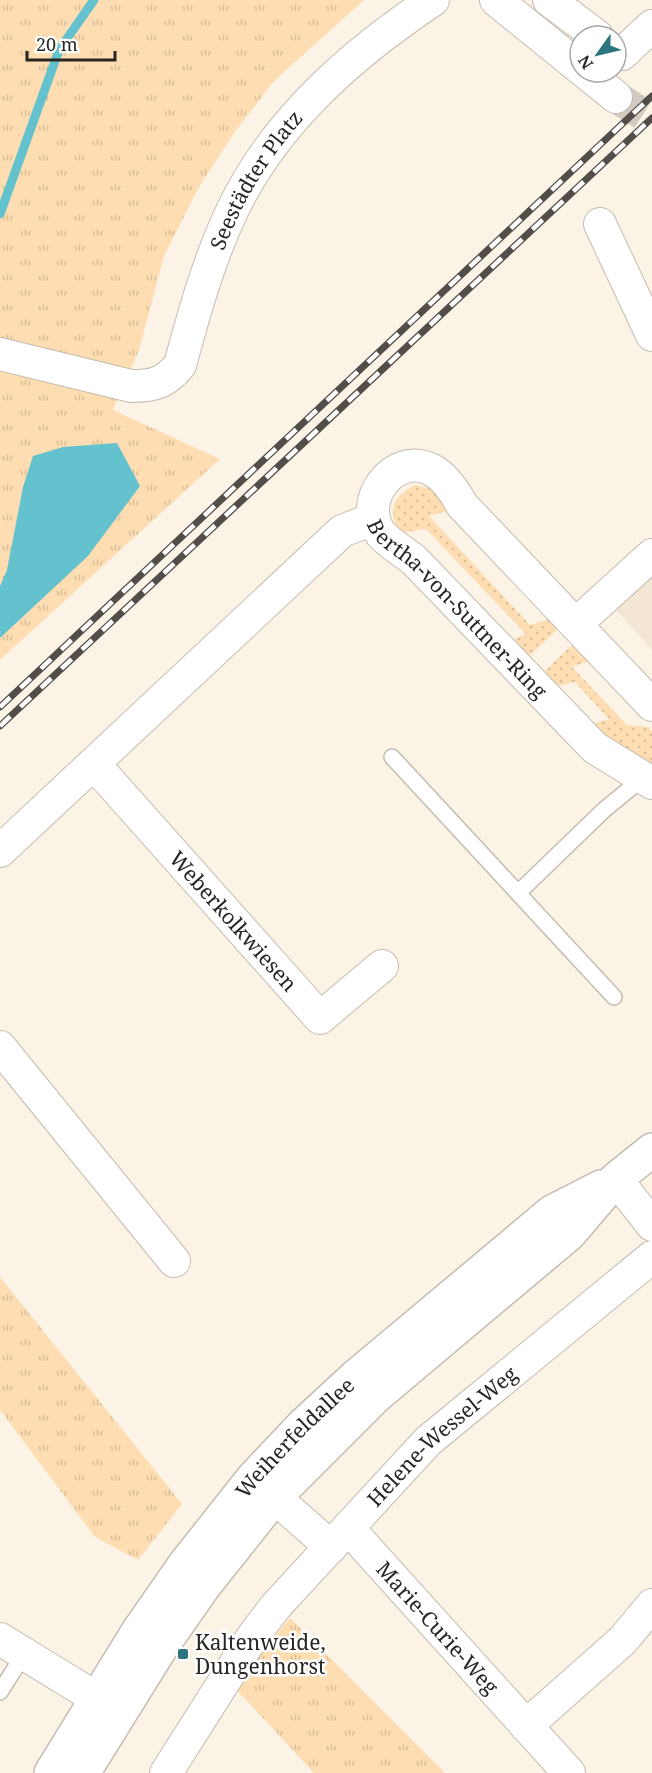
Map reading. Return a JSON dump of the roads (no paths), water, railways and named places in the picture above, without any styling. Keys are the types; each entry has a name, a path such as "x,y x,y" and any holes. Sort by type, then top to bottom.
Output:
{"main road":[{"name":"Weiherfeldallee","path":"83,1773 139,1630 185,1564 264,1488 303,1425 355,1377 552,1212 616,1179 652,1150"},
{"name":"Weiherfeldallee","path":"51,1773 109,1707"}],"street":[{"name":"Seestädter Platz","path":"0,354 131,386 153,386 168,379 180,365 213,257 233,209 258,166 288,125 346,63 383,33 433,0"},
{"path":"496,0 568,58"},
{"path":"549,0 581,24"},
{"path":"628,48 652,26"},
{"path":"600,84 616,97"},
{"path":"600,224 652,335"},
{"name":"Bertha-von-Suttner-Ring","path":"648,780 595,747 414,560 381,533 374,519 373,499 383,479 408,466 431,469 451,487 462,505 652,705"},
{"path":"0,851 342,531 374,519"},
{"path":"576,624 652,555"},
{"name":"Weberkolkwiesen","path":"94,764 320,1018 382,966"},
{"path":"0,1047 174,1261"},
{"path":"616,1179 652,1226"},
{"name":"Helene-Wessel-Weg","path":"166,1773 253,1636 428,1441 652,1257"},
{"name":"Marie-Curie-Weg","path":"264,1488 339,1538 526,1726 569,1773"},
{"path":"526,1726 623,1640 652,1605"},
{"path":"12,1646 109,1707"}],"lane":[{"path":"392,757 614,997"},
{"name":"Bertha-von-Suttner-Ring","path":"518,893 603,810 648,780"},
{"path":"0,1692 12,1646"}],"water":[{"path":"117,443 140,486 88,556 0,638 0,586 7,570 23,487 33,456 63,447"}],"waterway":[{"path":"0,214 59,50 94,0"}],"tunnel":[{"path":"616,97 652,120"}],"railway":[{"path":"0,707 652,96"},
{"path":"0,726 652,118"}],"place":[{"name":"Kaltenweide, Dungenhorst","path":"183,1654"}]}
